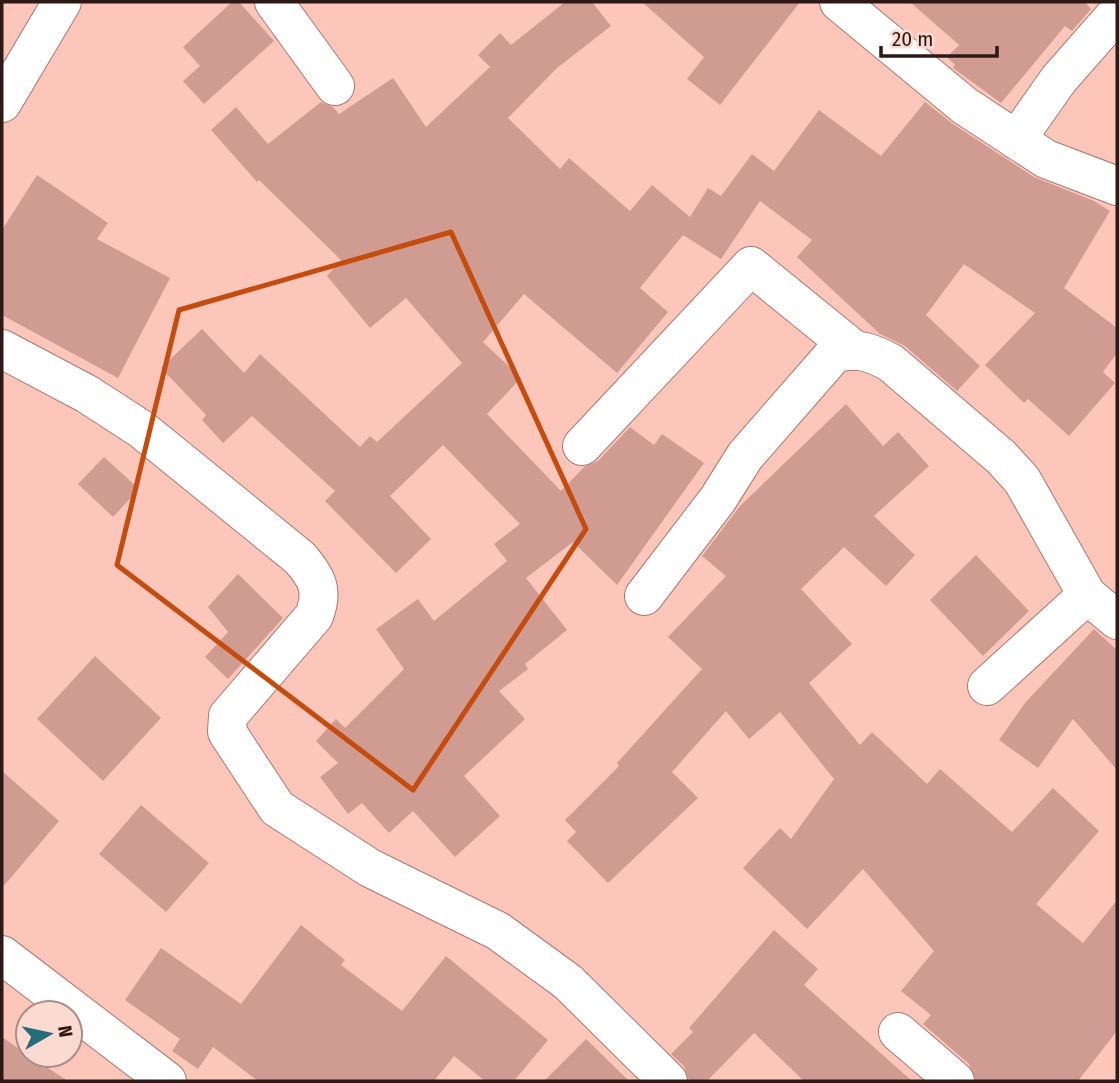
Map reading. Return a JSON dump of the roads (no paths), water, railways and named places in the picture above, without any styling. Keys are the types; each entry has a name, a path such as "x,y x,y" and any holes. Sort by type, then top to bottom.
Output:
{"street":[{"path":"2,103 61,2"},
{"path":"274,2 335,86"},
{"path":"839,2 965,106 1016,140 1046,159 1117,186"},
{"path":"1016,140 1059,79 1117,13"},
{"path":"582,446 751,266 852,348 873,353 891,363 1001,457 1021,480 1087,595 1117,621"},
{"path":"644,596 718,499 745,456 834,354 852,348"},
{"path":"2,349 87,394 141,429 300,558 315,576 320,588 319,602 313,616 228,716 227,733 277,808 370,868 498,931 568,982 668,1081"},
{"path":"987,686 1087,595"},
{"path":"2,955 167,1081"},
{"path":"898,1032 955,1081"}]}
